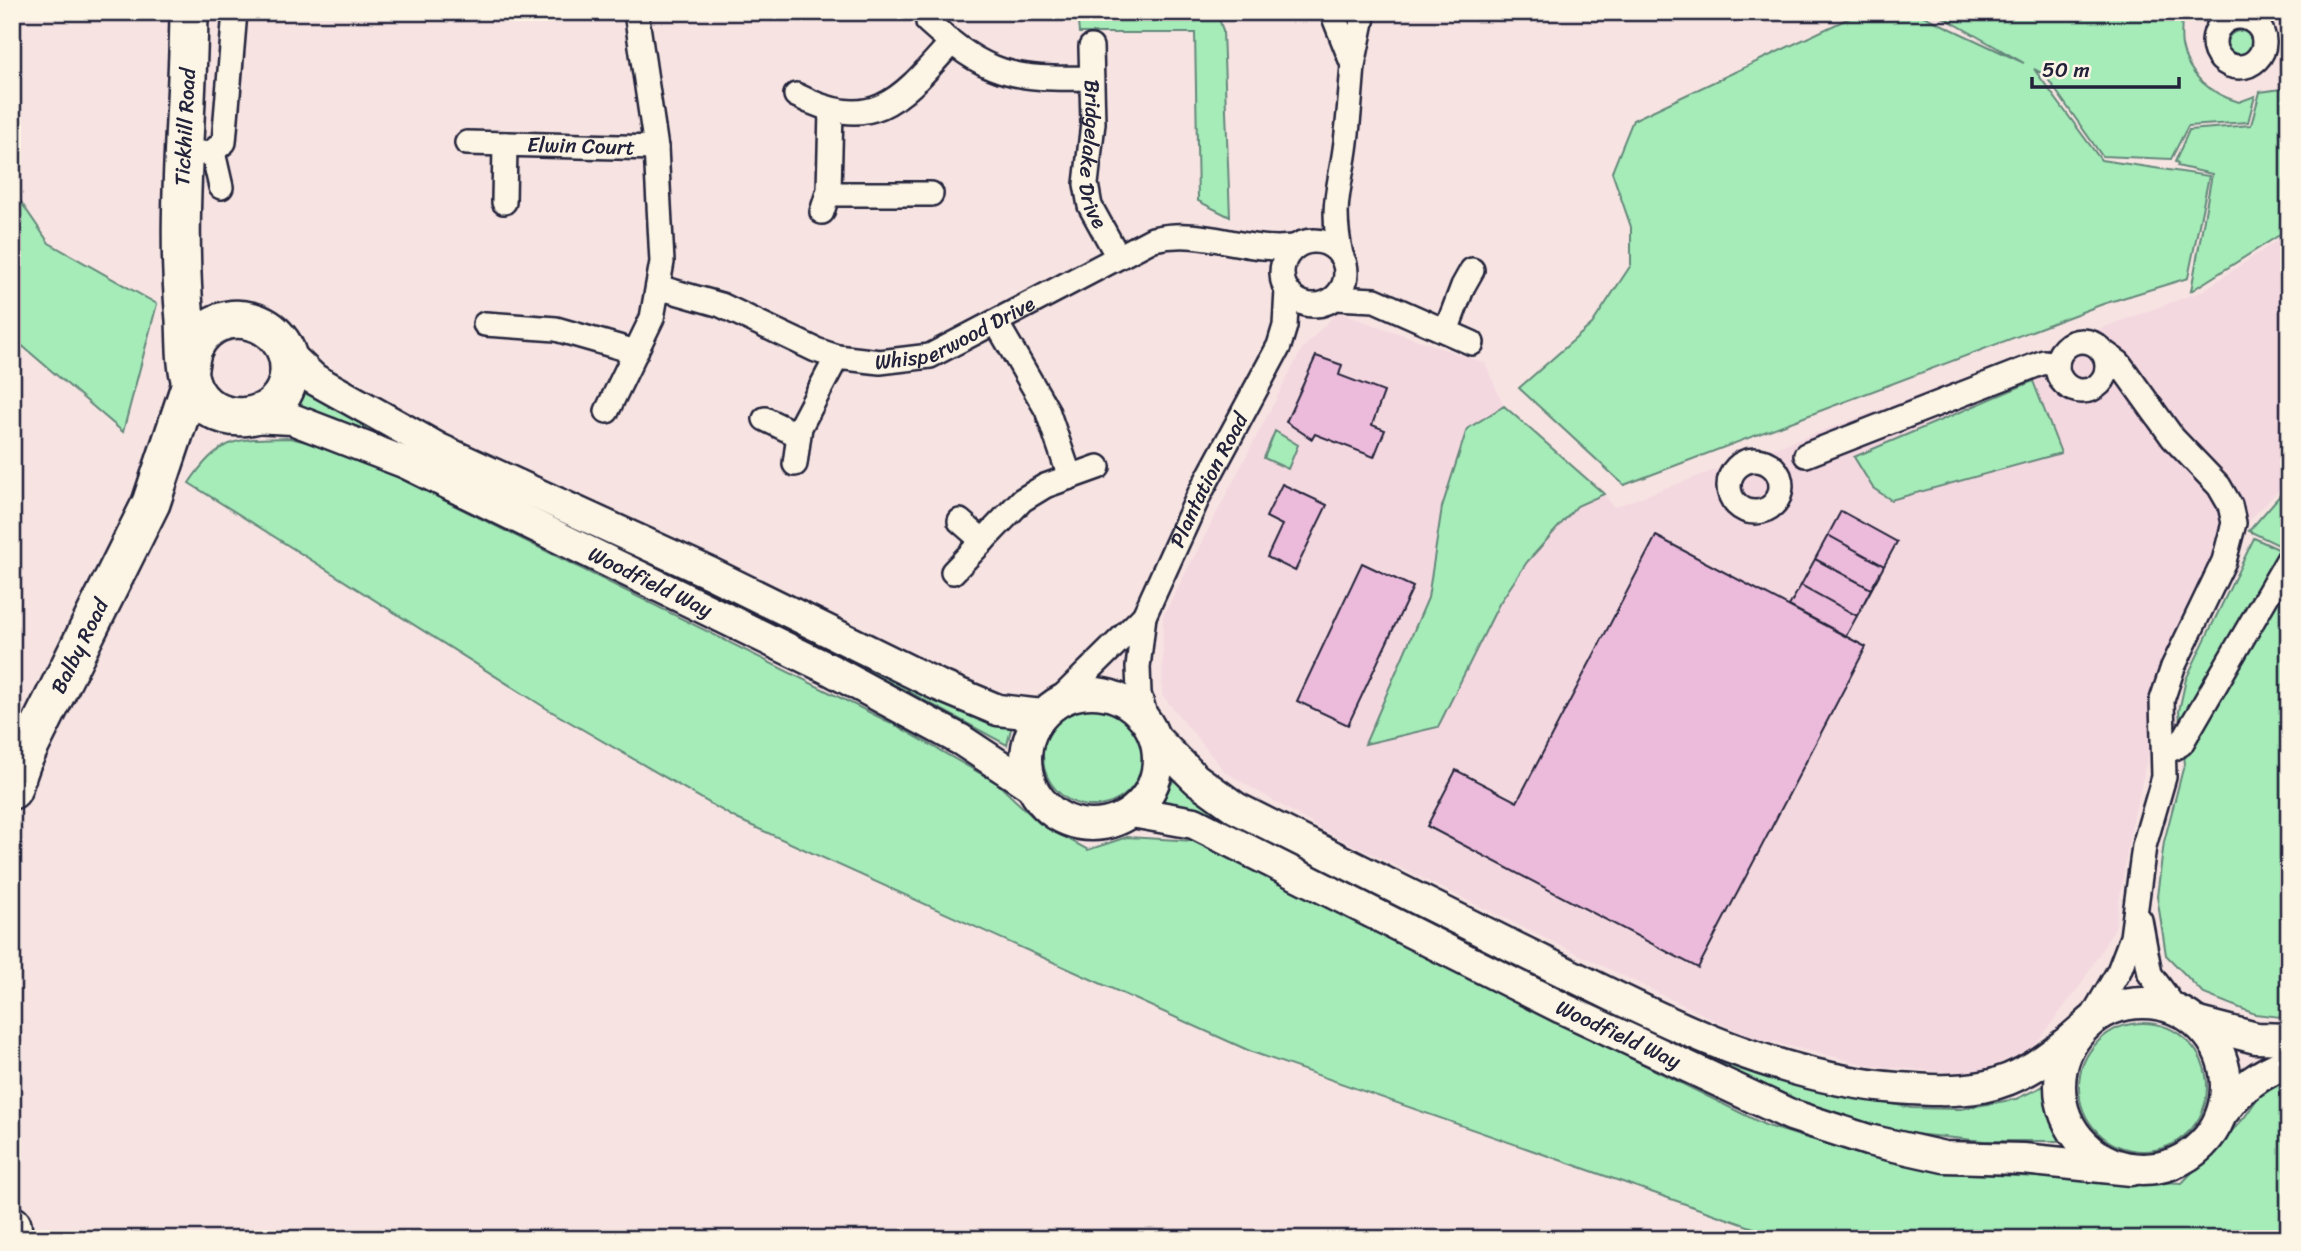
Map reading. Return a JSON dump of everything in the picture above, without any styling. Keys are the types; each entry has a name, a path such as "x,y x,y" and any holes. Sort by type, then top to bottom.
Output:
{"main road":[{"name":"Tickhill Road","path":"189,12 198,152 180,243 180,282 190,375"},
{"path":"180,243 200,287 234,318"},
{"path":"234,318 253,320 266,326 277,336 287,353 289,372 284,390 271,407 202,435 185,452 151,503 190,375 194,347 206,331 234,318"},
{"path":"190,375 200,399 211,410 246,417"},
{"name":"Balby Road","path":"12,790 22,762 151,503"},
{"path":"12,1225 14,1239"}],"street":[{"path":"222,187 198,152 224,142 235,12"},
{"path":"607,411 652,318 662,262 656,148 636,12"},
{"path":"1332,12 1353,65"},
{"path":"1331,300 1344,285 1344,261 1334,226 1334,204 1346,144 1353,65 1364,12"},
{"path":"2206,12 2212,38 2220,58 2241,68 2260,59 2264,38 2260,28 2242,15 2224,21 2212,38"},
{"path":"928,22 951,43 975,59 1016,76 1035,79 1090,78"},
{"path":"796,95 831,111 878,108 893,102 911,87 951,43"},
{"name":"Bridgelake Drive","path":"1091,47 1093,123 1086,184 1090,206 1117,256"},
{"path":"831,111 825,203 931,194"},
{"name":"Elwin Court","path":"467,143 656,148"},
{"name":"Elwin Court","path":"504,202 505,144"},
{"path":"1334,204 1282,267 1285,285 1303,303 1375,300 1472,343"},
{"name":"Whisperwood Drive","path":"658,287 721,305 816,350 837,357 880,362 930,356 1153,239 1174,234 1211,237 1245,247 1269,250 1299,244"},
{"path":"1299,244 1323,242 1344,261 1375,300"},
{"name":"Whisperwood Drive","path":"1245,247 1285,285"},
{"path":"1446,331 1463,286 1472,271"},
{"name":"Plantation Road","path":"1152,730 1139,681 1144,616 1164,566 1205,481 1279,346 1285,326 1285,285"},
{"name":"Plantation Road","path":"1279,346 1331,300"},
{"path":"996,322 1047,410 1070,477"},
{"path":"485,324 556,329 636,352"},
{"path":"2139,394 2121,384 2081,392 2068,388 2062,382 2057,365 2065,347 2078,341 2094,344 2119,363 2173,438 2218,486 2230,505 2234,523 2224,561 2173,667 2162,700 2164,777 2144,846 2132,937 2119,971 2064,1058 2059,1087 2062,1110 2075,1136 2103,1160 2130,1170 2166,1168 2192,1155 2213,1132 2239,1090 2258,1076 2289,1062"},
{"path":"2094,389 2106,375 2106,358 2102,351"},
{"name":"Woodfield Way","path":"287,353 314,379 442,450 710,573 938,685 998,710 1051,707"},
{"path":"795,464 798,435 837,357"},
{"path":"1806,456 1781,489 1776,502 1764,511 1747,511 1735,502 1731,493 1732,476 1745,463 1776,462 1806,456 2044,362 2057,365"},
{"name":"Woodfield Way","path":"246,417 292,419 406,463 829,669 971,746 1031,786"},
{"path":"765,419 798,435"},
{"path":"1759,461 1774,468 1781,489"},
{"path":"953,572 1022,500 1045,486 1098,467"},
{"path":"960,521 983,541"},
{"path":"2164,753 2181,744 2289,558"},
{"name":"Plantation Road","path":"1051,707 1144,616"},
{"path":"1100,693 1120,698 1152,730 1159,762 1154,785 1132,812 1112,822 1089,825 1063,819 1045,805 1031,786 1026,750 1033,728 1051,707 1100,693"},
{"name":"Woodfield Way","path":"1152,730 1196,779 1236,808 1658,1017 1752,1057 1815,1076 1870,1086 1936,1091 1983,1087 2030,1071 2085,1026"},
{"name":"Woodfield Way","path":"1132,812 1194,823 1562,1008 1791,1115 1868,1140 1944,1157 2023,1159 2130,1170"},
{"path":"2137,896 2150,974 2187,1016 2210,1036 2224,1062 2227,1082 2224,1111"},
{"path":"2085,1026 2111,1009 2148,1003 2256,1038 2289,1039"}],"shaded area":[{"path":"2289,232 2289,462 2278,491 2207,565 2156,683 2151,742 2130,834 2115,928 2080,986 2030,1051 1970,1074 1871,1066 1747,1036 1328,833 1225,772 1162,695 1163,616 1302,349 1337,312 1485,363 1504,406 1604,494 1614,507 2202,291"}],"green space":[{"path":"1077,12 1217,12 1223,31 1230,217 1198,201 1195,33 1079,33"},
{"path":"1862,12 1915,12 2024,63 1934,12 2181,12 2182,46 2195,75 2210,89 2229,99 2239,102 2255,96 2248,122 2188,126 2171,159 2102,156 2045,75 2034,69 2101,160 2209,176 2188,278 2103,304 1624,485 1519,388 1592,324 1631,265 1631,227 1612,172 1633,120"},
{"path":"2240,31 2249,35 2253,44 2249,53 2240,57 2231,53 2227,44 2231,35"},
{"path":"2289,88 2289,229 2191,291 2212,174 2177,166 2178,163 2175,162 2189,130 2251,125 2260,92"},
{"path":"12,189 49,243 157,304 123,432 12,337"},
{"path":"303,381 600,537 717,594 938,698 1013,721 1007,745 909,692 335,418 291,406"},
{"path":"2033,381 2061,453 1891,500 1873,488 1854,457"},
{"path":"1504,406 1604,494 1577,506 1527,562 1499,604 1438,727 1365,744 1428,598 1442,507 1467,429"},
{"path":"1275,431 1298,445 1288,469 1264,458"},
{"path":"290,438 347,452 897,726 997,783 1039,823 1088,850 1127,837 1195,841 1765,1125 1803,1137 1970,1174 2182,1183 2244,1118 2268,1083 2289,1075 2289,1239 1785,1239 1252,1052 737,819 549,710 189,483 211,456 231,443"},
{"path":"2289,485 2289,550 2249,531"},
{"path":"2254,538 2289,554 2289,1018 2255,1014 2204,994 2166,955 2157,896 2164,842 2184,765 2179,711 2186,679"},
{"path":"1093,706 1112,710 1128,721 1139,737 1143,756 1139,775 1128,791 1112,802 1093,806 1074,802 1058,791 1047,775 1043,756 1047,737 1058,721 1074,710"},
{"path":"1176,775 1629,1023 1746,1070 1911,1108 1960,1109 2016,1099 2048,1084 2056,1124 2070,1141 1984,1141 1904,1133 1814,1109 1625,1030 1216,819 1163,801"},
{"path":"2143,1023 2167,1028 2188,1042 2202,1063 2207,1087 2202,1111 2188,1132 2167,1146 2143,1151 2119,1146 2098,1132 2084,1111 2079,1087 2084,1063 2098,1042 2119,1028"}],"building":[{"path":"1316,356 1342,365 1339,375 1384,392 1372,425 1385,430 1374,457 1315,434 1312,439 1286,422"},
{"path":"1282,484 1327,505 1295,571 1267,557 1282,525 1266,517"},
{"path":"1841,511 1897,542 1857,616 1801,585"},
{"path":"1841,511 1897,542 1884,566 1828,535"},
{"path":"1828,535 1884,566 1871,589 1815,559"},
{"path":"1656,536 1866,647 1698,968 1427,826 1456,770 1517,802"},
{"path":"1815,559 1871,589 1857,616 1801,585"},
{"path":"1362,563 1413,587 1348,725 1297,701"},
{"path":"1801,585 1857,616 1846,636 1789,606"}]}
